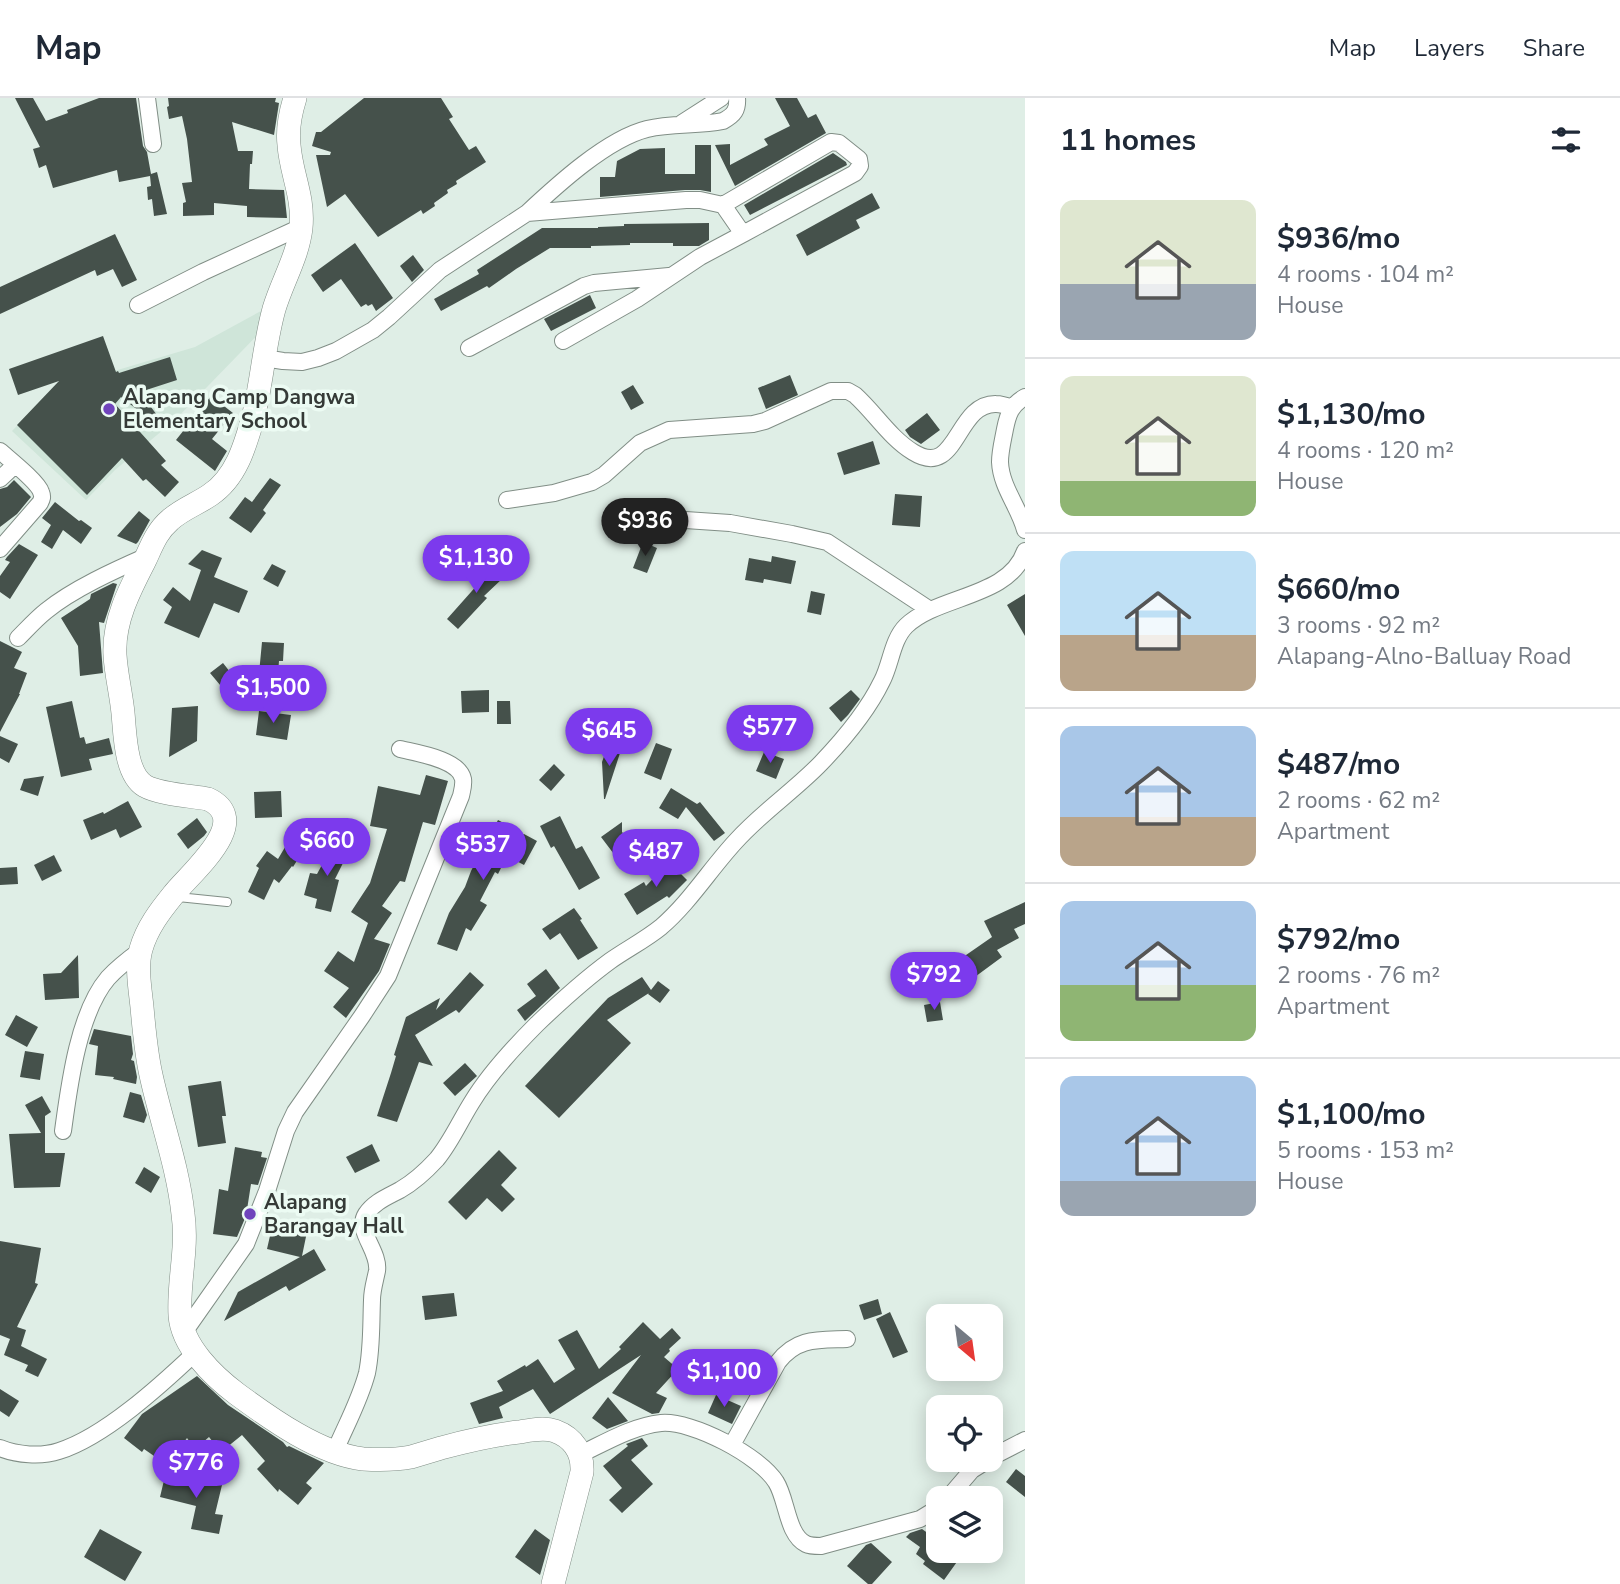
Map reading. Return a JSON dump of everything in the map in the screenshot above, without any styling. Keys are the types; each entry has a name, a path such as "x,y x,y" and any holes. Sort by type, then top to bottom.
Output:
{"main road":[{"path":"295,98 288,131 301,199 301,227 273,314 247,440 237,464 218,489 169,520 155,539 128,595 116,635 115,654 128,757 132,769 140,782 147,787 214,802 224,814 225,823 216,845 153,921 141,950 139,984 151,1074 183,1213 185,1236 180,1317 195,1353 230,1389 282,1426 335,1451 360,1458 384,1460 410,1457 480,1438 540,1429 554,1430 566,1437 581,1454 582,1472 556,1573"}],"street":[{"path":"147,98 153,144"},
{"path":"680,125 721,98"},
{"path":"264,358 302,362 336,351 373,330 440,271 527,213 583,164 620,139 645,130 723,121 735,111 737,98"},
{"path":"527,213 686,200 723,205 831,142 839,143 859,159 860,166 855,173 700,257 637,299 563,341"},
{"path":"723,205 743,234"},
{"path":"138,305 301,227"},
{"path":"469,348 584,286 672,275"},
{"path":"507,500 554,493 592,482 604,475 640,443 669,430 753,424 831,391 848,391 855,395 906,448 932,460 947,451 970,417 978,410 997,404 1012,408"},
{"path":"1025,397 1008,414 1000,450 1004,482 1025,530"},
{"path":"0,451 39,488 42,497 40,503 0,549"},
{"path":"0,479 15,465"},
{"path":"626,516 730,523 827,542 930,610"},
{"path":"335,1451 360,1394 370,1350 372,1298 377,1262 363,1226 367,1212 384,1198 413,1182 439,1157 473,1100 537,1024 586,978 670,919 748,827 819,765 852,727 883,681 903,628 930,610 1007,577 1017,567 1025,551"},
{"path":"18,638 39,617 61,601 147,555"},
{"path":"185,1331 246,1244 295,1112 388,976 461,796 464,781 457,769 438,759 400,749"},
{"path":"63,1132 71,1078 89,1014 107,979 141,950"},
{"path":"732,1445 785,1353 811,1341 847,1339"},
{"path":"0,1448 21,1454 41,1454 72,1446 127,1411 195,1353"},
{"path":"581,1454 620,1436 664,1423 676,1424 732,1445 773,1478 782,1493 790,1522 799,1539 811,1546 821,1546 926,1515"},
{"path":"1003,1452 1025,1440"},
{"path":"959,1486 971,1472"}],"lane":[{"path":"172,896 227,902"},
{"path":"543,1584 556,1573"}],"shaded area":[{"name":"Alapang Camp Dangwa Elementary School","path":"270,306 270,322 175,420 115,470 86,500 12,431 43,399 67,385 195,347"}],"building":[{"path":"15,98 33,98 46,121 99,98 136,98 143,146 147,152 151,174 157,172 167,214 154,216 152,199 148,200 150,176 119,182 117,170 53,188 46,165 39,168 33,149 40,147"},
{"path":"168,98 276,98 275,102 279,103 274,135 232,122 238,151 253,151 249,189 284,190 287,218 247,217 247,206 214,203 214,215 183,216 183,203 186,202 182,183 192,182 187,139 182,116 169,119"},
{"path":"364,98 441,98 453,117 449,119 469,150 476,146 486,162 456,181 457,184 447,190 448,193 434,203 435,206 423,214 421,210 378,237 345,194 327,207 316,155 330,155 331,152 312,146 316,132 321,132"},
{"path":"775,98 797,98 808,118 816,114 826,133 735,186 715,145 730,144 730,165 768,145 764,139 790,126"},
{"path":"695,145 711,145 711,192 685,190 600,197 600,177 615,177 617,161 640,149 665,148 665,174 695,174"},
{"path":"833,153 847,165 750,215 744,205"},
{"path":"872,193 880,208 856,220 860,228 807,256 796,235"},
{"path":"709,223 709,240 699,246 630,243 591,248 550,248 489,288 487,286 441,311 434,299 479,274 477,270 542,228"},
{"path":"115,234 137,280 122,287 113,269 97,276 95,270 0,314 0,287"},
{"path":"355,243 393,298 376,311 372,304 361,307 341,279 323,292 311,275"},
{"path":"413,255 424,270 412,282 400,266"},
{"path":"590,295 596,308 551,331 544,319"},
{"name":"Alapang Camp Dangwa Elementary School","path":"103,336 116,372 119,373 170,357 177,380 140,392 165,426 162,429 121,397 115,404 166,461 161,465 179,482 165,497 146,479 143,481 122,458 87,495 17,425 59,381 18,395 9,369"},
{"path":"790,375 798,395 766,409 758,388"},
{"path":"633,385 644,403 631,410 621,392"},
{"path":"211,396 233,413 212,439 227,451 215,471 176,440"},
{"path":"927,413 940,430 921,444 905,430"},
{"path":"873,441 880,464 844,475 837,453"},
{"path":"270,478 281,485 263,510 266,513 251,533 229,518 245,497 252,502"},
{"path":"14,480 31,497 17,514 0,527 0,489 7,487"},
{"path":"895,494 922,496 920,527 892,525"},
{"path":"55,502 92,528 81,544 63,530 52,549 41,542 51,525 42,518"},
{"path":"139,511 150,520 138,542 136,544 117,536"},
{"path":"643,542 657,548 647,573 633,568"},
{"path":"19,544 38,555 10,599 0,592 0,576 10,562 5,560"},
{"path":"202,550 222,558 214,577 248,591 239,613 214,603 199,638 164,623 172,607 163,600 173,587 190,601 201,570 188,564"},
{"path":"772,556 796,561 791,584 764,579 763,583 745,580 749,558 771,562"},
{"path":"487,561 503,578 484,596 487,598 458,629 447,619 479,583 473,576"},
{"path":"272,564 286,571 278,587 263,579"},
{"path":"113,583 117,584 104,623 99,622 103,673 80,676 78,646 61,618 90,599 91,594"},
{"path":"811,591 825,594 821,615 807,612"},
{"path":"1025,594 1025,636 1007,605"},
{"path":"0,641 22,652 14,668 27,673 20,694 0,732"},
{"path":"262,642 284,643 277,685 258,684"},
{"path":"223,663 260,710 229,704 231,698 210,673"},
{"path":"489,690 489,712 462,713 461,691"},
{"path":"851,690 860,699 841,722 829,708"},
{"path":"72,701 80,738 84,737 86,744 109,738 113,754 89,759 92,770 61,777 46,707"},
{"path":"497,701 510,701 511,724 497,724"},
{"path":"198,706 197,741 169,757 172,708"},
{"path":"259,711 291,715 287,740 256,735"},
{"path":"0,736 18,744 9,763 0,758"},
{"path":"656,743 672,749 661,780 644,773"},
{"path":"607,748 620,753 604,799 602,762"},
{"path":"764,752 784,759 776,779 756,771"},
{"path":"554,764 565,775 551,791 539,780"},
{"path":"426,775 448,781 435,825 423,822 405,882 400,881 382,906 392,913 374,939 390,944 379,971 346,1018 333,1007 349,988 324,971 338,951 354,962 368,923 351,912 370,883 387,829 370,826 378,786 420,795"},
{"path":"44,776 38,796 20,790 24,779"},
{"path":"671,788 697,804 700,802 725,833 714,841 686,807 678,819 659,808"},
{"path":"281,791 282,817 255,818 254,792"},
{"path":"128,801 142,827 120,838 116,829 91,840 83,820 103,812 104,814"},
{"path":"560,816 576,849 582,846 600,878 579,890 540,826"},
{"path":"197,818 207,832 188,849 177,834"},
{"path":"498,820 515,829 501,845 524,834 537,841 524,865 507,856 498,874 495,872 480,901 487,905 471,931 466,928 457,951 437,944 449,913"},
{"path":"622,822 622,832 631,842 629,855 623,859 623,866 601,837"},
{"path":"291,837 306,846 293,867 279,883 274,879 264,900 248,892 259,868 256,866 267,851 278,859"},
{"path":"335,841 350,849 335,879 339,880 331,912 315,908 317,899 304,895 310,873 317,874"},
{"path":"54,855 62,871 42,881 34,865"},
{"path":"669,862 687,880 669,898 667,896 637,915 624,894 644,882 646,886"},
{"path":"17,867 18,884 0,885 0,868"},
{"path":"1025,902 1025,924 1014,929 1019,938 997,950 1002,957 968,982 956,962 992,937 984,921"},
{"path":"574,908 598,948 578,960 560,933 550,940 542,929"},
{"path":"78,955 79,998 45,1000 43,974 61,973"},
{"path":"546,969 560,988 525,1021 517,1010 536,996 527,984"},
{"path":"470,972 484,985 459,1013 456,1010 415,1035 433,1066 419,1062 397,1122 377,1116 406,1017 440,998 436,1010"},
{"path":"642,977 651,990 658,981 670,990 660,1003 649,993 607,1020 631,1043 559,1118 525,1086 608,998"},
{"path":"940,1002 943,1020 927,1022 924,1005"},
{"path":"16,1015 38,1027 27,1047 5,1035"},
{"path":"94,1029 131,1036 131,1060 134,1061 136,1084 113,1079 114,1077 95,1075 98,1046 89,1044"},
{"path":"25,1051 44,1054 40,1080 20,1077"},
{"path":"465,1063 477,1076 455,1096 443,1083"},
{"path":"221,1081 226,1116 222,1116 226,1143 198,1147 188,1086"},
{"path":"130,1092 141,1095 147,1115 144,1123 123,1117"},
{"path":"42,1096 51,1112 45,1116 45,1153 65,1153 60,1187 14,1188 9,1134 41,1133 25,1105"},
{"path":"372,1144 380,1161 355,1173 346,1157"},
{"path":"235,1147 262,1152 261,1157 267,1158 258,1185 251,1184 246,1216 237,1237 213,1234 219,1189 228,1191"},
{"path":"499,1150 517,1168 501,1185 515,1199 502,1212 487,1198 466,1220 448,1202"},
{"path":"144,1167 160,1177 151,1193 135,1183"},
{"path":"285,1223 308,1227 302,1256 314,1249 326,1270 289,1291 286,1286 224,1321 238,1292 300,1257 267,1249 272,1227 284,1230"},
{"path":"0,1241 41,1248 35,1283 38,1284 17,1327 26,1330 21,1346 47,1359 38,1377 25,1371 28,1365 4,1355 10,1339 0,1335"},
{"path":"454,1293 457,1316 425,1320 422,1296"},
{"path":"878,1299 882,1314 864,1320 859,1305"},
{"path":"890,1312 908,1352 893,1358 876,1319"},
{"path":"643,1322 660,1339 672,1328 681,1338 664,1357 678,1369 656,1393 667,1398 659,1413 652,1414 612,1393 641,1355 550,1414 533,1389 499,1407 503,1418 479,1424 470,1403 503,1391 497,1381 538,1359 554,1383 575,1369 558,1340 577,1330 599,1369 621,1349 619,1347"},
{"path":"197,1376 228,1405 287,1447 324,1463 306,1483 312,1488 298,1505 279,1489 278,1492 257,1469 265,1461 242,1435 221,1452 209,1437 195,1449 187,1438 167,1465 144,1449 142,1452 124,1438 142,1414"},
{"path":"0,1389 19,1401 9,1417 0,1411"},
{"path":"716,1395 741,1406 732,1424 708,1413"},
{"path":"608,1397 628,1421 607,1429 592,1418"},
{"path":"642,1438 648,1446 631,1460 653,1484 622,1513 609,1500 622,1488 603,1466 628,1446 626,1444"},
{"path":"1016,1469 1025,1476 1025,1497 1006,1482"},
{"path":"166,1472 222,1485 215,1514 223,1515 219,1534 191,1529 196,1506 160,1497"},
{"path":"100,1529 142,1552 125,1581 84,1557"},
{"path":"535,1529 550,1540 540,1575 515,1557"},
{"path":"922,1529 926,1532 926,1563 956,1563 944,1580 923,1564 925,1561 916,1554 920,1547 906,1537"},
{"path":"871,1543 892,1562 872,1584 868,1584 847,1566"}],"place":[{"name":"Alapang Camp Dangwa Elementary School","path":"109,409"},
{"name":"Alapang Barangay Hall","path":"250,1214"}]}
